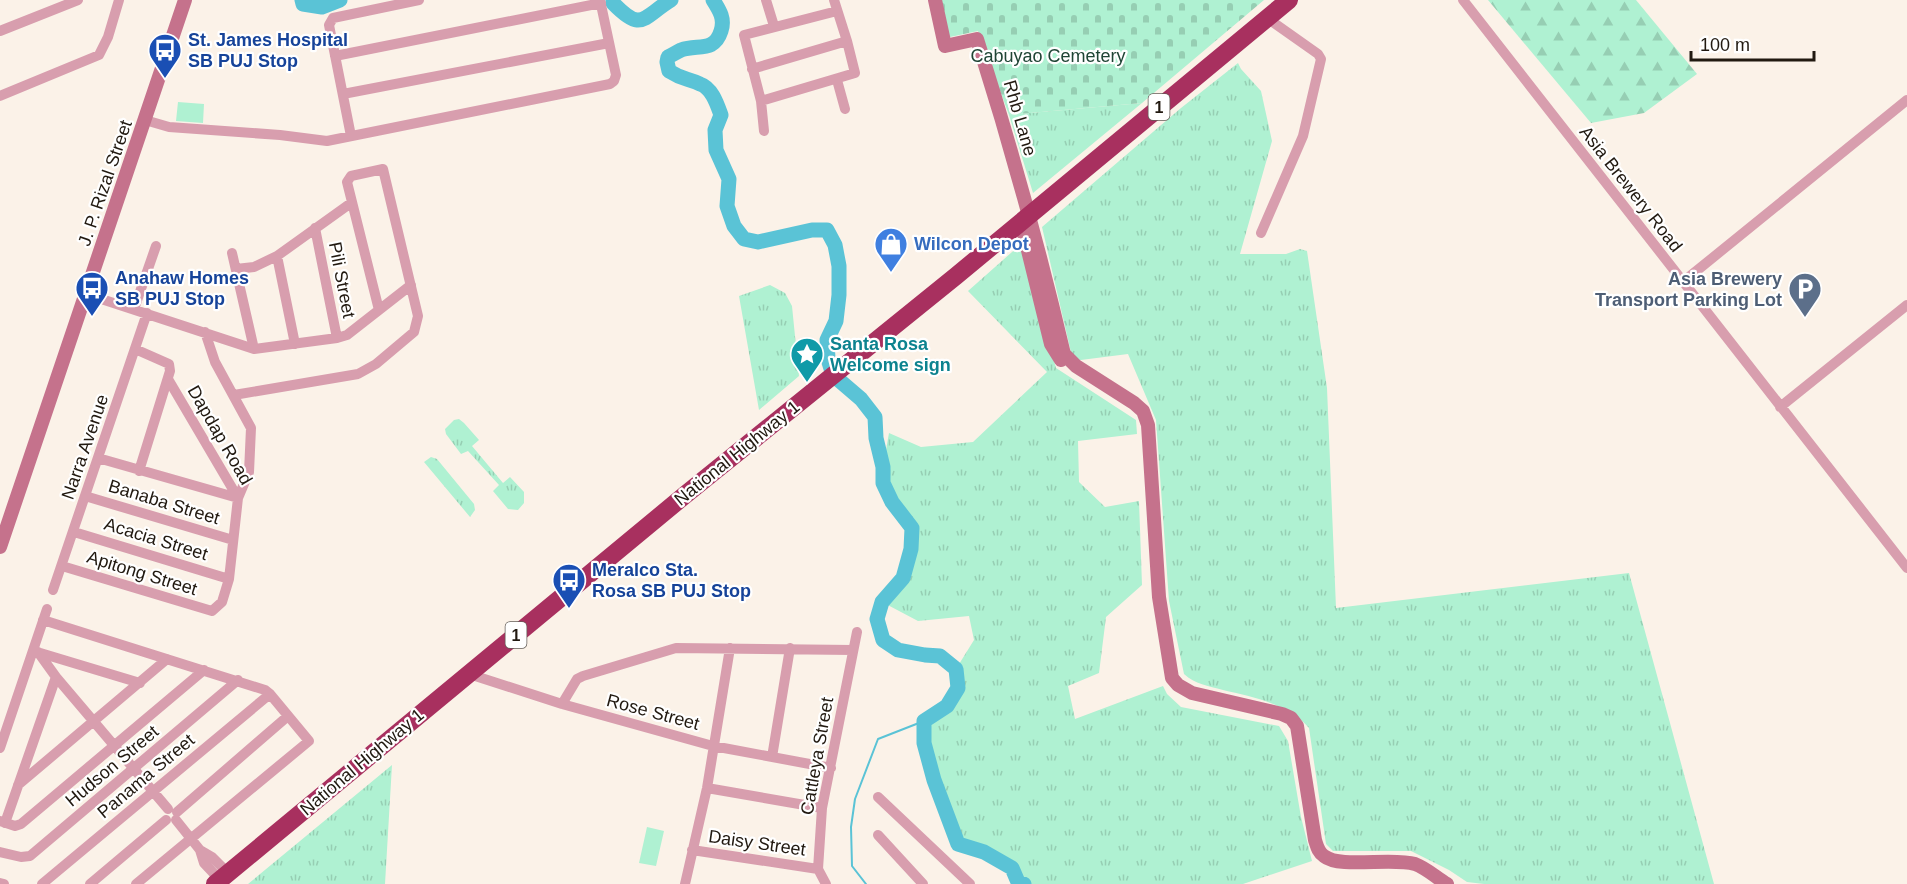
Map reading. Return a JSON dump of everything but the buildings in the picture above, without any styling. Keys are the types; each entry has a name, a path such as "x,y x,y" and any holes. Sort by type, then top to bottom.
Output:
{"highway":[{"name":"National Highway 1","path":"221,879 1289,0"}],"street":[{"path":"0,31 78,0"},
{"path":"0,96 99,55 108,37 119,0"},
{"name":"J. P. Rizal Street","path":"0,547 185,0"},
{"path":"351,136 329,25 333,18 419,0"},
{"path":"766,0 774,26"},
{"name":"Rhb Lane","path":"935,0 945,46 977,39 1002,117 1025,219"},
{"name":"Asia Brewery Road","path":"1463,0 1907,568"},
{"path":"145,120 169,128 279,135 327,141 610,84 616,75 601,2 335,56"},
{"path":"761,101 855,73 848,41 835,5 744,35 761,101 764,130"},
{"path":"1261,233 1303,136 1321,59 1318,54 1267,18"},
{"path":"752,69 848,41"},
{"path":"343,94 609,43"},
{"path":"837,80 845,110"},
{"path":"1684,281 1907,100"},
{"path":"234,395 358,374 376,364 414,332 418,316 383,169 351,176 347,182 379,310"},
{"path":"236,269 254,267 277,256 351,203"},
{"path":"1025,219 1041,283 1064,354 1076,366 1134,403 1143,411 1148,425 1159,597 1173,678 1178,685 1192,693 1291,718 1297,726 1297,739 1315,840 1324,856 1340,862 1389,861 1418,865 1447,884"},
{"name":"Pili Street","path":"315,228 337,338"},
{"path":"134,309 156,246"},
{"path":"232,253 254,349"},
{"path":"277,256 295,344"},
{"path":"86,294 254,349 347,335 411,285"},
{"path":"1780,407 1907,305"},
{"name":"Narra Avenue","path":"53,590 147,314"},
{"path":"98,458 238,498 249,472 251,428 215,362 205,332"},
{"name":"Dapdap Road","path":"135,349 169,364 168,379 238,498 229,579 222,602 212,612"},
{"path":"139,471 168,379"},
{"name":"Banaba Street","path":"85,496 233,540"},
{"name":"Acacia Street","path":"74,532 229,579"},
{"name":"Apitong Street","path":"62,566 212,612"},
{"path":"0,748 36,651 47,609"},
{"path":"43,620 265,690 309,741 136,884"},
{"name":"Cattleya Street","path":"818,869 822,808 857,632"},
{"path":"562,704 577,679 583,676 676,648 853,650"},
{"path":"685,884 707,788 730,648"},
{"path":"772,757 790,648"},
{"path":"36,651 200,850 212,857 221,879"},
{"path":"36,651 140,683"},
{"path":"18,784 167,659"},
{"path":"56,677 2,822 15,826 21,824 204,670"},
{"name":"Rose Street","path":"469,674 562,704 713,746 831,768"},
{"name":"Hudson Street","path":"0,852 21,857 30,856 238,680"},
{"name":"Panama Street","path":"42,884 270,694"},
{"path":"90,884 288,716"},
{"path":"707,788 822,808"},
{"path":"878,796 970,884"},
{"path":"878,835 923,884"},
{"name":"Daisy Street","path":"692,850 818,869"},
{"path":"818,869 826,884"},
{"path":"0,883 4,884"}],"green space":[{"name":"Cabuyao Cemetery","path":"939,0 1264,0 1142,103 1009,115 978,31 946,36"},
{"path":"1488,0 1636,0 1697,74 1644,113 1591,123"},
{"path":"1238,63 1261,91 1272,141 1240,254 1286,254 1300,249 1307,251 1327,388 1336,608 1629,573 1714,884 1484,884 1467,882 1411,851 1333,851 1326,844 1309,728 1281,707 1202,684 1184,674 1169,601 1156,420 1128,354 1073,361 1042,227 1181,108"},
{"path":"178,102 204,104 203,123 176,121"},
{"path":"1142,103 1033,193 1009,115"},
{"path":"1021,244 1056,368 1136,420 1137,434 1078,441 1079,482 1105,507 1139,501 1142,585 1106,617 1099,673 1068,686 1075,719 1163,686 1167,694 1181,707 1279,726 1288,741 1301,817 1312,861 1243,884 1024,884 1018,882 1012,868 984,852 958,844 934,780 924,743 924,721 947,706 958,689 956,669 974,640 969,616 918,621 882,602 903,578 911,549 912,528 892,502 883,483 883,467 889,433 921,447 973,442 1047,372 968,291"},
{"path":"770,285 785,293 792,306 799,376 759,410 739,296"},
{"path":"459,419 479,440 472,446 503,483 510,477 524,492 524,503 518,510 508,509 493,491 499,485 468,451 461,454 446,434 445,429 454,420"},
{"path":"431,457 437,459 474,504 475,510 470,517 424,462"},
{"path":"392,765 385,884 248,884"},
{"path":"647,827 664,831 656,866 639,863"}],"waterway":[{"path":"302,0 303,4 322,7 340,0"},
{"path":"613,0 613,3 623,12 636,20 648,17 671,0"},
{"path":"713,0 722,19 718,38 705,47 687,48 668,57 669,71 704,86 716,101 721,115 715,130 716,150 729,179 727,206 734,226 744,239 758,242 812,230 827,230 835,245 839,266 839,295 836,321 827,340 828,359 833,375 861,399 875,417 876,438 883,467 883,483 892,502 912,528 911,549 903,578 882,602 877,619 883,640 898,650 940,656 956,669 958,688 947,706 924,721 924,743 934,780 958,844 984,852 1012,868 1018,882 1024,884"},
{"path":"866,884 852,866 851,827 855,799 878,739 924,721"}],"place":[{"name":"St. James Hospital SB PUJ Stop","path":"165,79"},
{"name":"Wilcon Depot","path":"891,273"},
{"name":"Anahaw Homes SB PUJ Stop","path":"92,317"},
{"name":"Asia Brewery Transport Parking Lot","path":"1805,318"},
{"name":"Santa Rosa Welcome sign","path":"807,383"},
{"name":"Meralco Sta. Rosa SB PUJ Stop","path":"569,609"}]}
